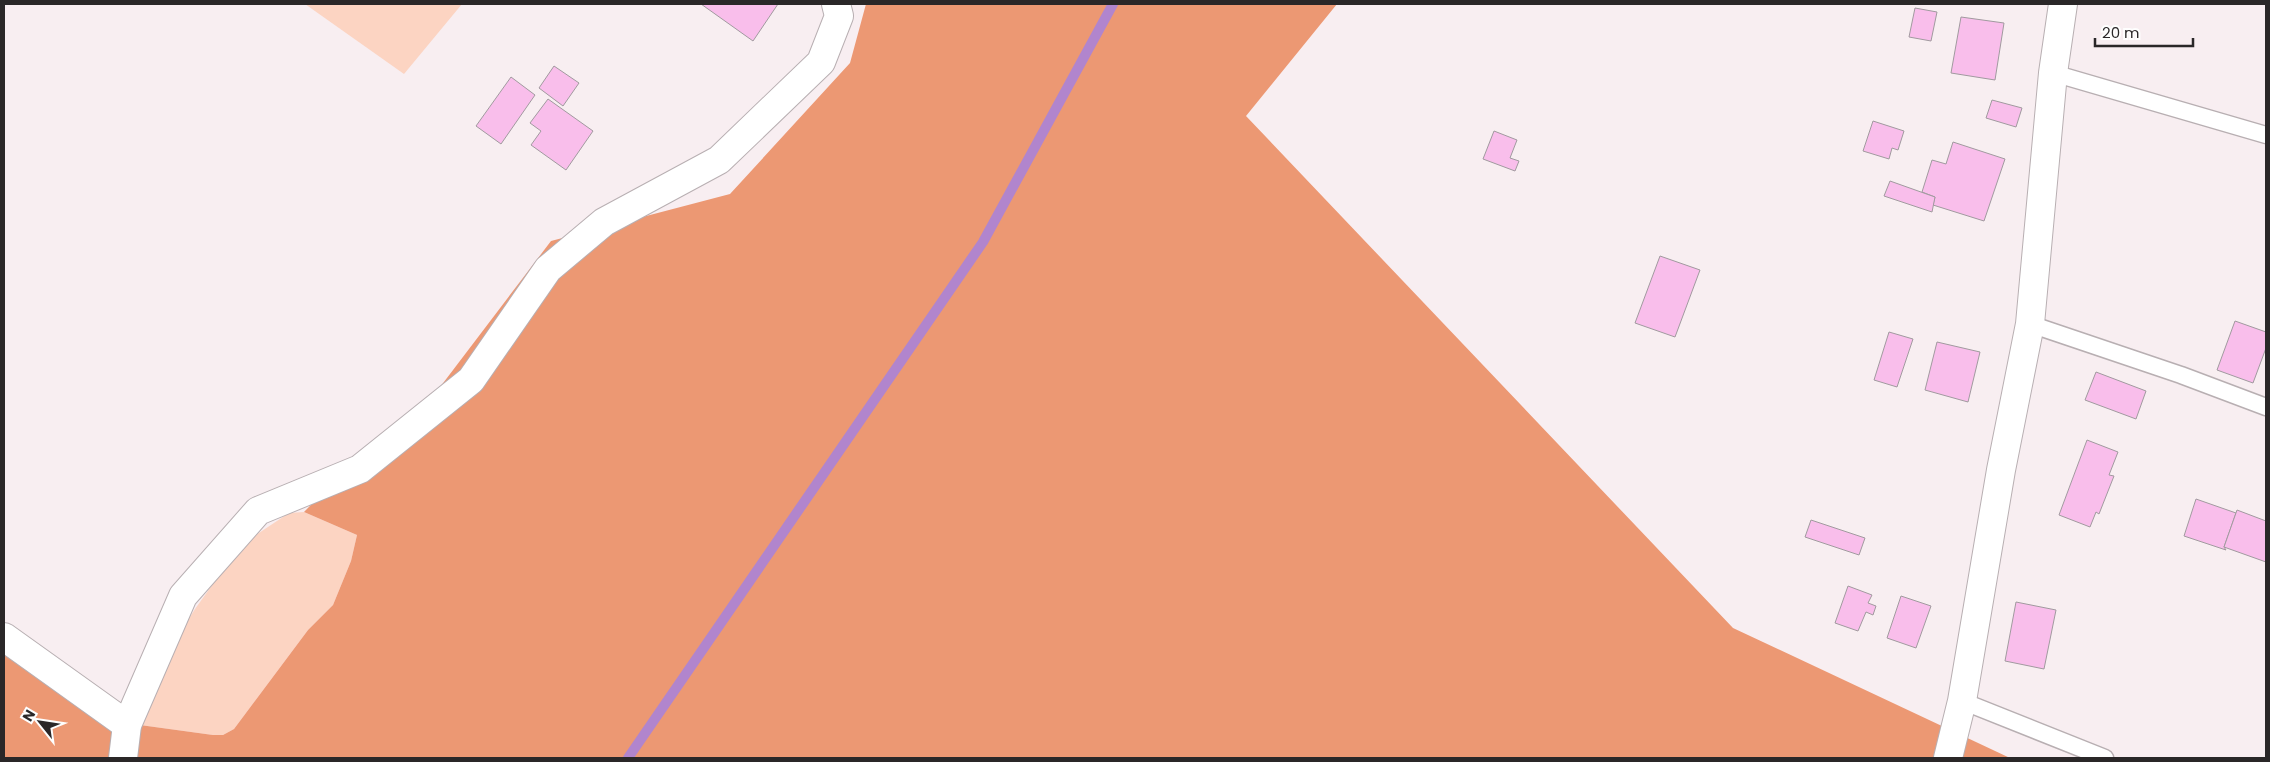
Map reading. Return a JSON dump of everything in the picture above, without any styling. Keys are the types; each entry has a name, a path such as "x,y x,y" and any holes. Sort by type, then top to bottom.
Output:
{"street":[{"path":"123,758 127,725 183,596 258,510 360,469 471,380 548,269 604,222 719,160 820,62 839,16 836,4"},
{"path":"1948,758 1962,702 2001,470 2030,324 2053,73 2063,4"},
{"path":"4,637 127,725"}],"lane":[{"path":"2053,73 2266,135"},
{"path":"2030,324 2181,375 2266,407"},
{"path":"1962,702 2105,758"}],"shaded area":[{"path":"305,4 462,4 404,74"},
{"path":"866,4 1337,4 1246,116 1733,628 2010,758 4,758 4,623 140,725 213,735 223,735 234,729 308,630 333,605 351,561 357,535 304,512 359,456 412,424 551,241 730,194 850,63"},
{"path":"304,512 357,535 351,561 333,605 308,630 234,729 223,735 213,735 140,725 171,647 195,609 233,556 253,537 289,513"}],"building":[{"path":"701,4 778,4 753,41"},
{"path":"1915,8 1937,12 1931,41 1909,37"},
{"path":"1961,17 2004,23 1995,80 1951,73"},
{"path":"554,66 579,83 563,106 539,88"},
{"path":"511,77 535,95 501,144 476,126"},
{"path":"548,99 593,131 566,170 531,145 541,131 530,123"},
{"path":"1992,100 2022,108 2016,127 1986,118"},
{"path":"1873,121 1904,131 1898,150 1892,148 1889,159 1863,151"},
{"path":"1494,131 1517,140 1510,158 1519,161 1515,171 1483,159"},
{"path":"1953,142 2005,159 1984,221 1933,205 1935,197 1922,192 1932,160 1946,164"},
{"path":"1890,181 1935,197 1932,212 1884,196"},
{"path":"1660,256 1700,270 1675,337 1635,323"},
{"path":"2235,321 2266,332 2266,348 2253,383 2217,370"},
{"path":"1889,332 1913,339 1897,387 1874,380"},
{"path":"1937,342 1980,352 1968,402 1925,390"},
{"path":"2096,372 2146,391 2136,419 2085,400"},
{"path":"2087,440 2118,452 2109,475 2114,476 2099,514 2096,512 2090,527 2059,515"},
{"path":"2196,499 2236,513 2224,547 2226,550 2184,536"},
{"path":"2237,510 2266,521 2266,562 2224,547"},
{"path":"1811,520 1865,538 1859,555 1805,537"},
{"path":"1848,586 1872,595 1868,603 1876,606 1873,615 1866,612 1858,631 1835,623"},
{"path":"1901,596 1931,606 1916,648 1887,638"},
{"path":"2016,602 2056,610 2044,669 2005,661"}],"waterway":[{"path":"628,758 983,242 1113,4"}]}
